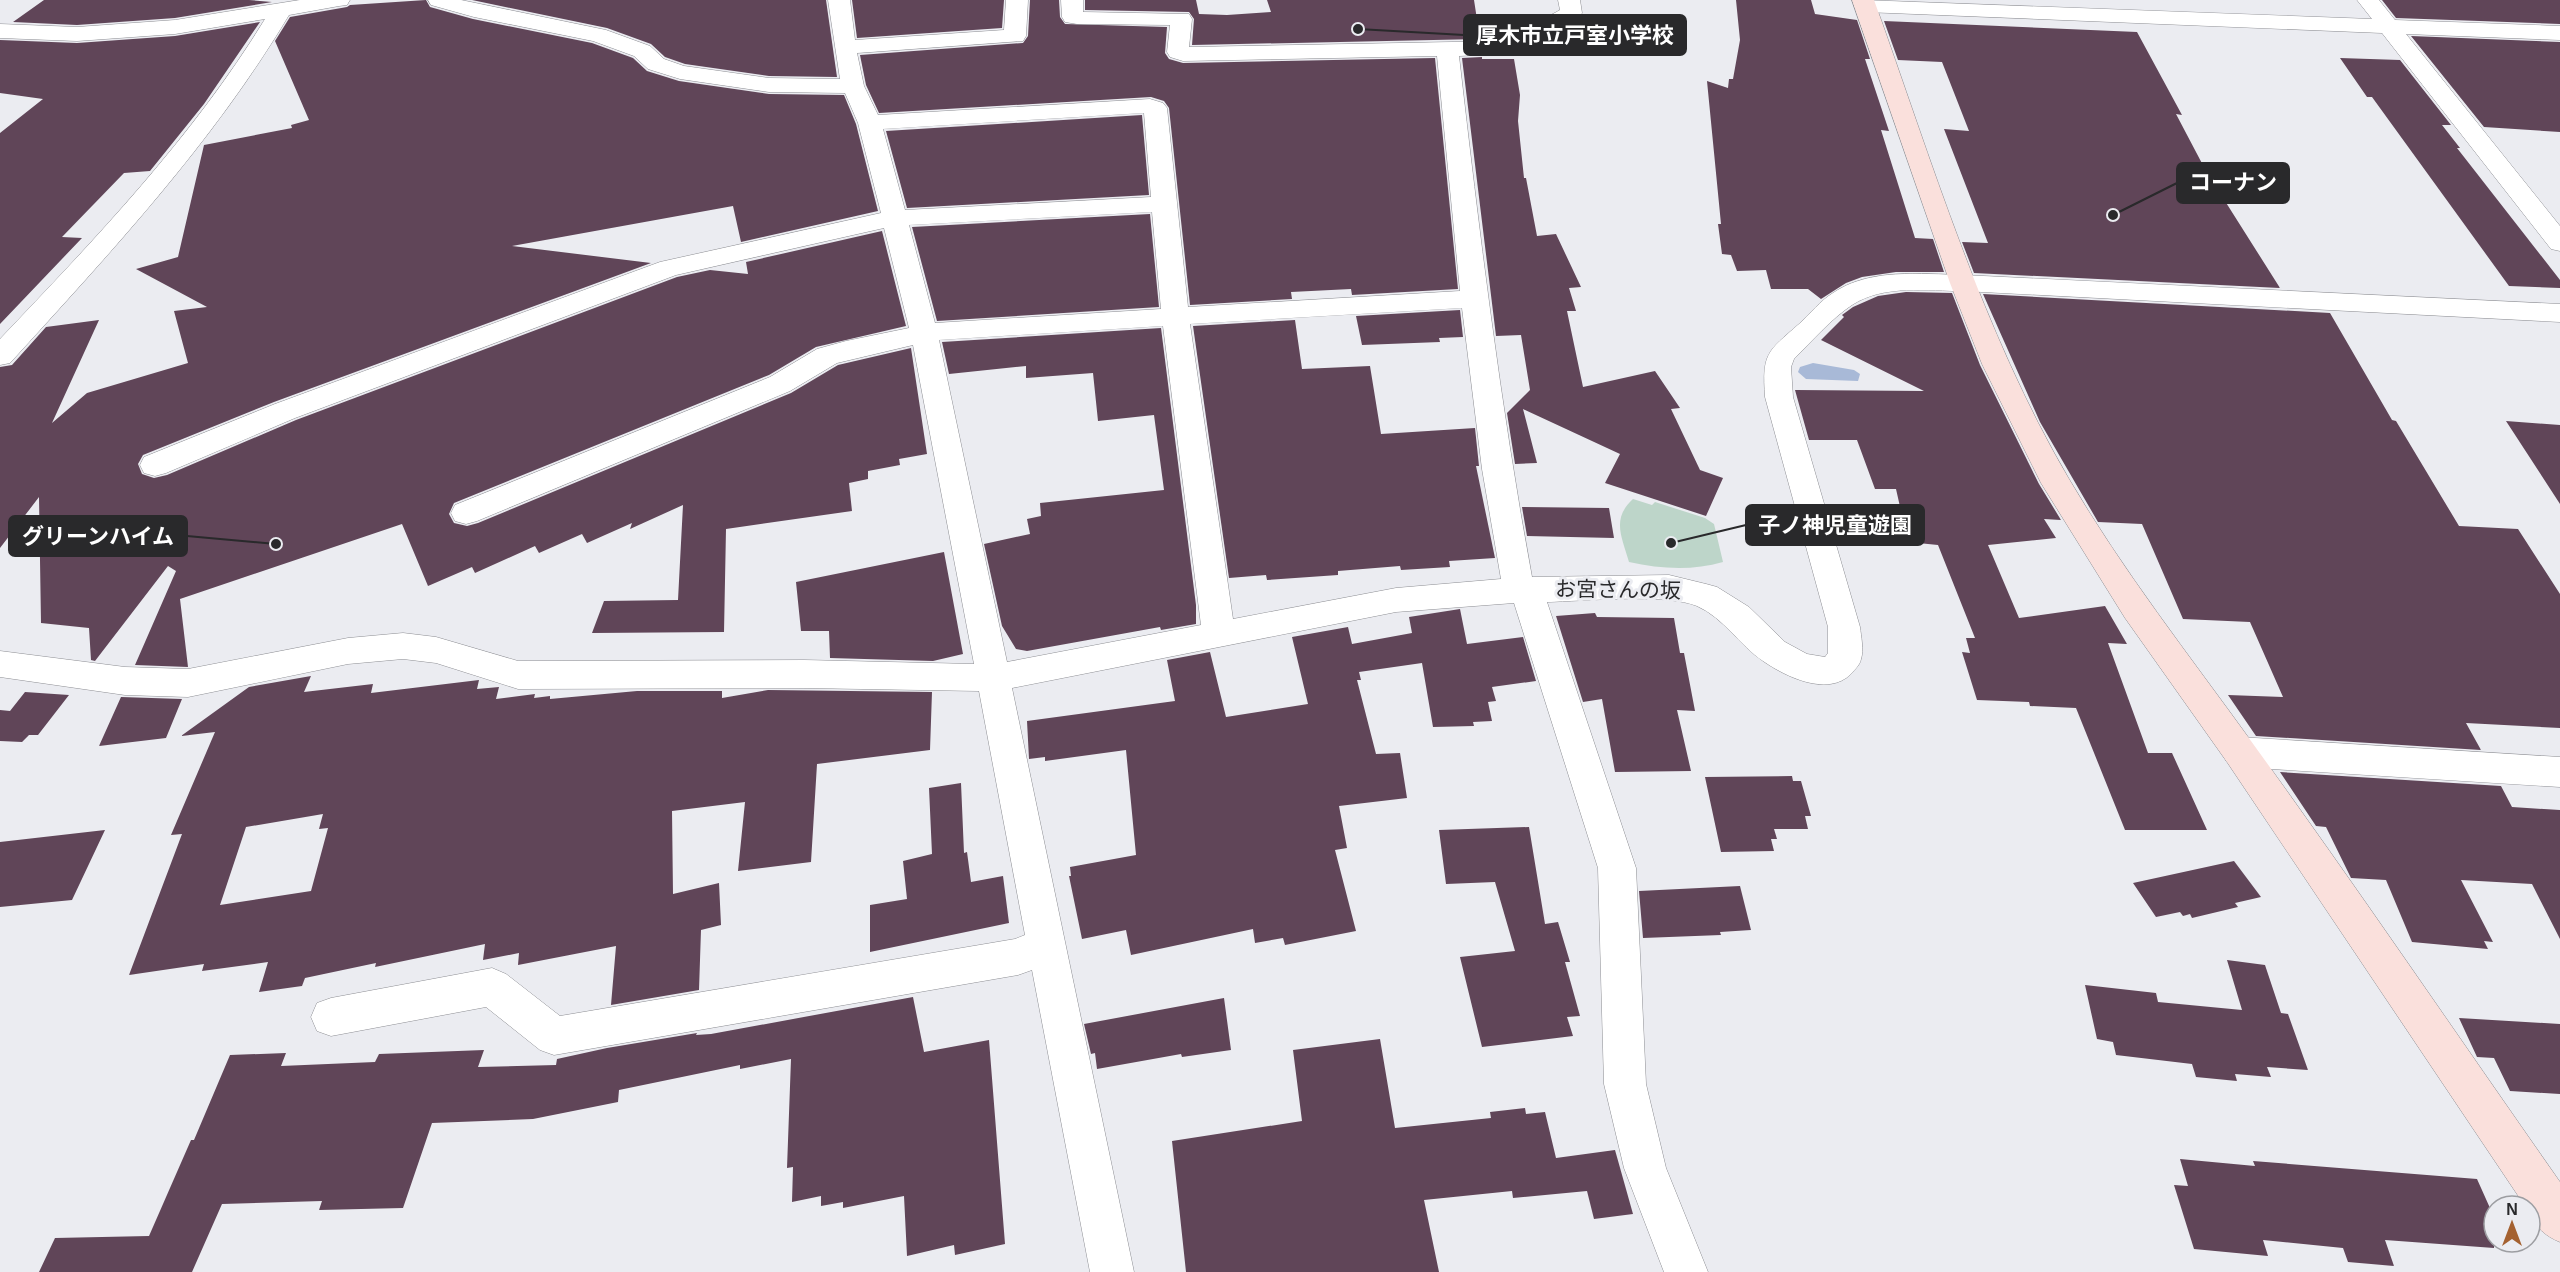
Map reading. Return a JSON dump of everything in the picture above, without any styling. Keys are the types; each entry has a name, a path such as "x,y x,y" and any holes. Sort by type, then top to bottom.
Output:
{"street":[{"path":"0,31 76,34 175,27 275,5 339,0"},
{"path":"439,0 474,11 598,35 642,51 656,64 680,72 769,85 853,86"},
{"path":"839,0 853,86 870,123 924,333 1112,1272"},
{"path":"845,47 1014,36 1017,0"},
{"path":"1072,0 1073,17 1077,18 1181,19 1178,52 1183,54 1509,48 1571,13 1569,0"},
{"path":"2368,0 2560,243"},
{"path":"2560,33 1864,3 1963,283 1996,364 2056,483 2136,609 2239,752 2560,1220"},
{"path":"0,356 166,173 221,104 262,44 275,5"},
{"path":"1447,50 1474,299 1497,469 1517,581 1531,603 1617,868 1625,1084 1645,1168 1686,1272"},
{"path":"870,123 1150,106 1155,108 1163,204 1192,454 1219,633"},
{"path":"155,465 285,411 669,268 894,218 1163,204"},
{"path":"1963,283 2560,313"},
{"name":"お宮さんの坂","path":"1524,590 1669,587 1683,589 1706,596 1737,616 1773,651 1801,667 1832,671 1845,658 1844,627 1779,397 1778,367 1781,355 1842,299 1870,286 1963,283"},
{"path":"466,513 665,424 780,384 827,352 903,340 924,333 944,330 1474,299"},
{"path":"0,664 125,681 188,683 348,651 404,646 436,650 518,675 804,674 994,678 1396,600 1524,590"},
{"path":"2239,752 2560,772"},
{"path":"331,1017 492,987 554,1036 1018,957 1047,944"}],"green space":[{"path":"1633,499 1652,505 1655,502 1705,518 1714,524 1723,562 1700,567 1676,568 1629,562 1621,536 1620,521 1626,506"}],"water":[{"path":"1813,363 1854,370 1860,374 1858,381 1806,379 1798,372 1800,367"}],"building":[{"path":"44,0 272,2 175,18 77,25 13,22"},
{"path":"426,0 430,7 473,19 592,43 633,58 647,71 679,81 769,94 844,95 856,124 878,211 741,242 733,206 512,246 651,263 274,402 143,455 138,464 142,474 154,478 167,475 296,420 677,277 710,270 748,274 746,262 882,231 906,326 816,347 769,375 454,503 449,514 454,523 467,526 478,523 791,393 838,365 911,348 927,454 899,459 900,465 868,471 868,479 849,483 852,511 726,529 724,632 592,633 604,601 678,600 683,505 630,529 632,523 587,543 582,534 539,553 535,546 475,573 472,567 428,586 402,524 180,599 188,667 135,665 176,571 168,566 95,661 91,660 89,628 41,623 39,497 0,548 0,367 12,365 46,327 99,320 52,423 87,393 188,363 174,311 207,307 136,269 178,257 204,145 292,128 291,125 309,120 275,41 290,17 350,5"},
{"path":"472,0 826,0 837,77 769,76 685,64 665,57 651,44 607,28"},
{"path":"852,0 1004,0 1002,28 857,38"},
{"path":"1030,0 1059,0 1060,17 1065,24 1167,27 1165,53 1169,59 1183,63 1435,58 1458,289 1352,295 1351,289 1291,292 1292,299 1190,305 1169,108 1164,101 1151,97 879,113 866,85 860,55 1023,43 1028,36"},
{"path":"1085,0 1196,0 1199,14 1227,15 1271,12 1267,0 1474,0 1480,39 1192,45 1194,19 1189,12 1085,10"},
{"path":"1736,0 1811,0 1815,14 1857,20 1870,59 1865,59 1889,131 1881,130 1915,238 1933,239 1944,272 1896,272 1862,277 1846,283 1821,299 1808,289 1771,289 1766,270 1737,271 1731,255 1722,254 1707,81 1728,88 1729,79 1733,79 1740,40"},
{"path":"2382,0 2560,0 2560,24 2396,18"},
{"path":"1884,21 2137,32 2182,115 2176,114 2206,171 2280,288 1974,273 1962,242 1988,243 1944,129 1969,131 1942,62 1898,60"},
{"path":"260,22 204,104 150,171 124,173 62,237 82,238 0,324 0,133 43,99 0,93 0,40 77,43 175,36"},
{"path":"2411,36 2560,42 2560,132 2484,127"},
{"path":"1482,57 1482,59 1514,59 1520,95 1518,121 1524,178 1526,178 1537,236 1556,234 1581,287 1569,288 1576,311 1567,311 1583,387 1655,371 1680,408 1671,409 1700,470 1723,478 1706,516 1605,483 1620,454 1523,409 1537,463 1515,464 1507,413 1530,390 1521,335 1496,336 1462,58"},
{"path":"2340,58 2400,60 2451,125 2442,125 2460,148 2457,148 2560,280 2560,288 2509,286 2372,97 2367,97"},
{"path":"1142,115 1149,195 907,208 886,131"},
{"path":"1150,214 1159,307 937,321 912,227"},
{"path":"1906,292 1952,293 1980,365 2039,484 2061,520 2044,519 2056,538 1988,545 2019,618 2105,606 2127,644 2108,643 2148,753 2172,753 2207,830 2125,830 2076,708 2030,706 2029,702 1977,700 1962,652 1970,653 1966,638 1975,638 1938,545 1908,542 1896,489 1875,489 1857,440 1809,440 1795,390 1924,391 1821,340 1844,317 1842,315 1853,307 1878,296"},
{"path":"1983,294 2330,313 2392,420 2396,421 2459,526 2518,529 2560,594 2560,728 2466,723 2481,750 2256,736 2228,695 2283,697 2250,622 2183,619 2142,524 2098,522 2040,422"},
{"path":"1460,310 1463,337 1439,338 1440,342 1362,345 1356,316"},
{"path":"1295,320 1302,369 1370,366 1381,434 1475,428 1479,466 1476,466 1495,558 1449,561 1450,567 1401,570 1400,566 1338,571 1338,575 1267,580 1266,575 1229,578 1193,326"},
{"path":"1161,328 1196,605 1196,624 1161,630 1160,627 1027,651 1016,649 1002,626 984,544 1030,534 1027,519 1041,516 1040,503 1164,490 1154,415 1098,421 1093,373 1026,378 1026,366 949,374 942,342"},
{"path":"2506,421 2560,425 2560,504"},
{"path":"1522,507 1609,508 1614,538 1527,536"},
{"path":"944,552 963,654 933,661 830,658 829,631 801,631 796,582"},
{"path":"1460,609 1467,644 1523,637 1536,681 1492,687 1496,701 1488,702 1492,721 1473,722 1474,726 1433,727 1422,663 1359,672 1361,680 1357,680 1376,754 1400,753 1407,798 1339,806 1347,848 1335,850 1356,931 1285,945 1283,938 1255,943 1253,929 1131,955 1126,930 1082,939 1069,876 1071,876 1070,867 1136,855 1126,750 1045,761 1045,757 1029,759 1027,721 1175,701 1167,660 1210,652 1226,717 1308,704 1292,637 1348,627 1352,644 1412,633 1409,617"},
{"path":"1595,613 1597,617 1674,618 1680,653 1684,653 1695,711 1677,710 1691,771 1615,772 1602,699 1583,702 1556,616"},
{"path":"311,676 304,692 373,684 371,693 479,680 477,689 499,687 496,699 535,694 534,698 550,696 550,699 637,691 722,691 722,698 768,690 932,692 930,750 817,764 811,862 738,871 745,802 672,811 673,894 719,883 721,925 701,930 699,990 611,1005 616,946 518,965 519,953 483,960 485,944 375,967 376,963 305,978 302,986 259,992 268,962 202,971 204,964 129,975 182,834 171,835 215,732 181,736 249,687","holes":["323,814 319,829 328,828 311,891 220,905 246,827"]},
{"path":"25,692 69,695 38,735 29,735 22,742 0,741 0,710 10,711"},
{"path":"121,697 182,699 166,738 99,746"},
{"path":"2280,772 2501,786 2512,807 2560,810 2560,939 2532,884 2461,880 2493,942 2484,941 2488,949 2412,942 2386,880 2351,878 2326,827 2316,826"},
{"path":"1792,776 1793,781 1801,781 1811,816 1805,816 1808,829 1774,829 1777,839 1771,839 1774,851 1721,852 1705,777"},
{"path":"961,783 964,853 967,852 971,882 1003,876 1009,923 870,952 870,905 907,899 903,861 932,854 929,788"},
{"path":"1529,827 1545,924 1558,922 1570,962 1565,962 1580,1016 1567,1017 1573,1036 1482,1047 1460,957 1515,951 1495,882 1446,884 1439,830"},
{"path":"105,830 72,900 0,907 0,842"},
{"path":"2234,861 2261,897 2235,903 2238,907 2192,918 2190,914 2183,916 2180,912 2156,917 2133,883"},
{"path":"1740,886 1751,930 1720,932 1721,935 1643,938 1639,891"},
{"path":"2227,960 2265,965 2281,1013 2288,1014 2308,1070 2267,1067 2271,1077 2235,1074 2237,1081 2196,1077 2192,1064 2116,1055 2113,1042 2097,1039 2085,985 2156,993 2158,1002 2242,1010"},
{"path":"913,997 924,1052 989,1040 1005,1244 955,1255 954,1245 907,1256 904,1196 843,1208 843,1202 821,1206 821,1196 792,1202 793,1167 787,1168 791,1059 740,1069 740,1065 619,1090 618,1102 533,1119 432,1123 403,1208 319,1210 322,1201 222,1204 192,1272 39,1272 55,1238 149,1236 191,1140 194,1140 230,1055 286,1053 281,1066 375,1062 379,1054 484,1050 478,1067 556,1065 557,1059 607,1048 697,1033 696,1035 711,1034"},
{"path":"1224,998 1231,1050 1182,1057 1181,1054 1097,1069 1095,1053 1091,1054 1084,1024"},
{"path":"2459,1018 2560,1024 2560,1094 2510,1091 2494,1058 2477,1057"},
{"path":"1380,1039 1395,1128 1491,1118 1490,1112 1525,1108 1526,1114 1545,1112 1556,1158 1615,1150 1633,1214 1594,1219 1587,1191 1513,1198 1512,1191 1424,1200 1439,1272 1186,1272 1172,1141 1302,1121 1293,1050"},
{"path":"2180,1159 2255,1166 2253,1161 2477,1179 2484,1194 2482,1247 2385,1240 2394,1266 2348,1262 2343,1248 2263,1240 2268,1256 2194,1249 2174,1185 2188,1186"}],"place":[{"name":"厚木市立戸室小学校","path":"1358,29"},
{"name":"コーナン","path":"2113,215"},
{"name":"子ノ神児童遊園","path":"1671,543"},
{"name":"グリーンハイム","path":"276,544"}]}
